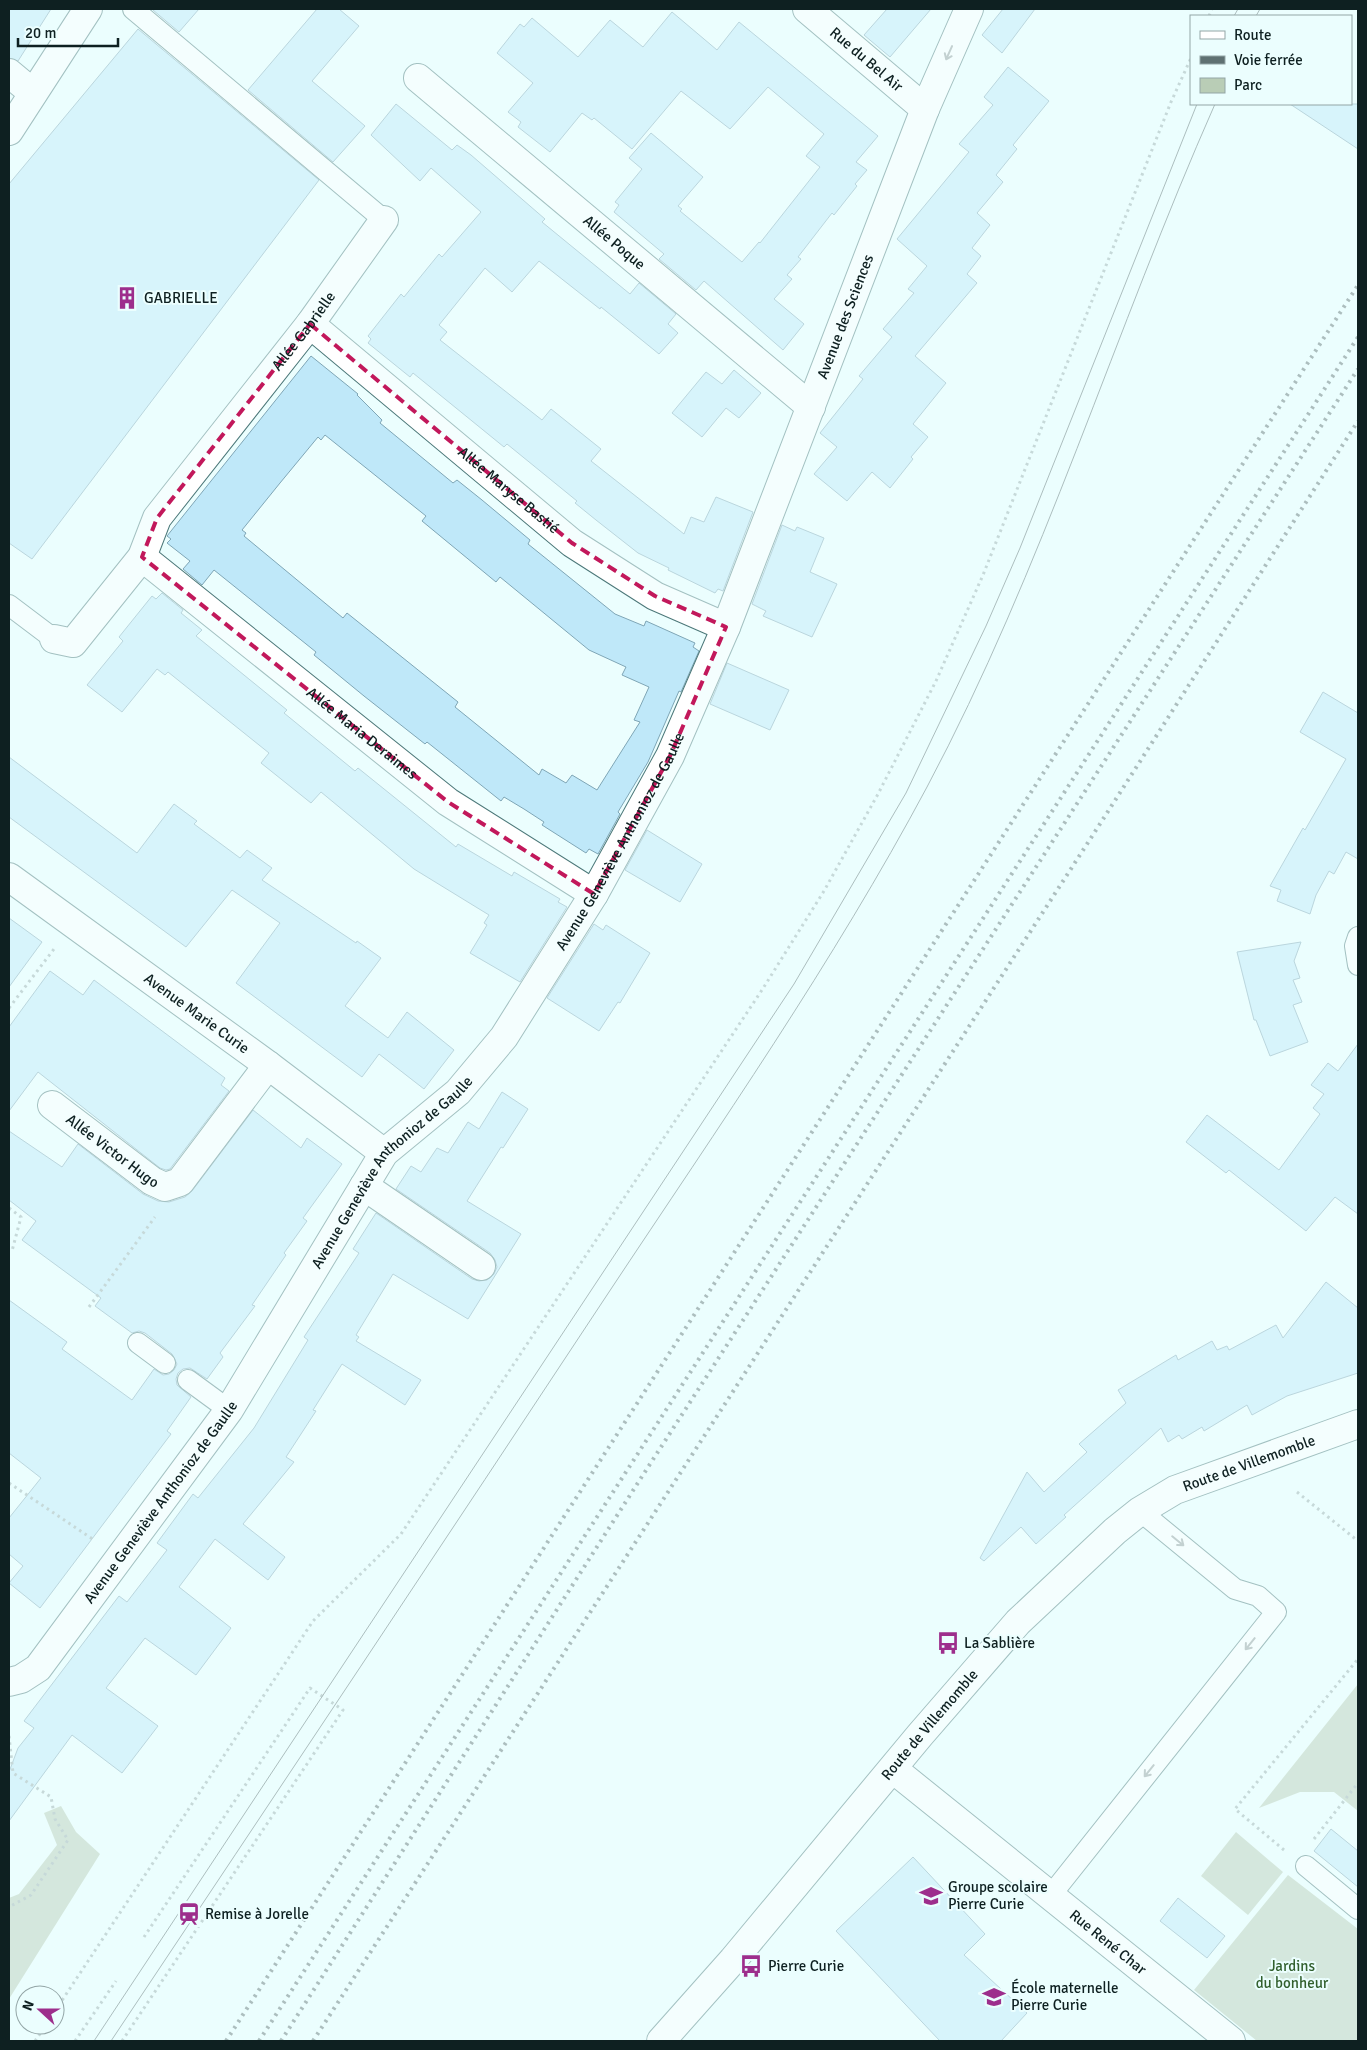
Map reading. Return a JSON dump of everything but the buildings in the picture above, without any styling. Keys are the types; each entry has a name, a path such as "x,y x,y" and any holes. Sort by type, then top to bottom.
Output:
{"street":[{"path":"9,131 88,9"},
{"name":"Rue du Bel Air","path":"807,9 925,109"},
{"name":"Avenue des Sciences","path":"726,627 925,109 969,9"},
{"path":"9,73 33,93"},
{"name":"Allée Poque","path":"418,78 811,407"},
{"name":"Allée Gabrielle","path":"54,639 73,643 142,557 157,518 310,324 384,220"},
{"name":"Allée Maryse Bastié","path":"310,324 572,543 655,596 726,627"},
{"name":"Allée Maria Deraimes","path":"142,557 448,802 594,894"},
{"name":"Avenue Geneviève Anthonioz de Gaulle","path":"9,1682 21,1679 38,1668 229,1410 384,1153 458,1092 504,1037 594,894 670,756 726,627"},
{"name":"Avenue Marie Curie","path":"9,876 268,1065 384,1153"},
{"name":"Allée Victor Hugo","path":"52,1105 152,1181 165,1186 172,1185 180,1182 268,1065"},
{"path":"364,1186 481,1266"},
{"name":"Route de Villemomble","path":"661,2041 733,1960 920,1735 1018,1622 1115,1531 1140,1510 1175,1490 1358,1424"},
{"name":"Rue René Char","path":"893,1769 1231,2041"}],"lane":[{"name":"Allée Gabrielle","path":"133,9 384,220"},
{"name":"Allée Gabrielle","path":"9,605 54,639"},
{"path":"1358,937 1355,946 1358,965"},
{"path":"138,1344 165,1363"},
{"path":"188,1380 229,1410"},
{"path":"1051,1895 1276,1612 1258,1596 1235,1588 1140,1510"},
{"path":"1298,1860 1358,1909"}],"path":[{"path":"65,1996 313,1621 402,1534 762,990 824,891 878,794 936,681 983,575 1171,102 1190,60"},
{"path":"9,1008 55,948"},
{"path":"89,1307 162,1206 172,1185"},
{"path":"9,1208 21,1217 12,1251"},
{"path":"9,1483 119,1558"},
{"path":"1297,1492 1358,1541"},
{"path":"1298,1860 1235,1809 1358,1659"},
{"path":"122,2041 344,1710 310,1688 144,1937"},
{"path":"9,1736 13,1773 51,1797 55,1819 68,1840 30,1895 9,1907"},
{"path":"1309,1845 1358,1783"},
{"path":"75,2041 116,1981"}],"highlighted area":[{"path":"310,324 572,543 655,596 726,627 670,756 594,894 448,802 142,557 157,518"}],"green space":[{"path":"1358,1684 1358,1811 1334,1792 1300,1792 1259,1808"},
{"path":"61,1806 76,1832 100,1854 18,1985 15,1985 15,1989 9,1999 9,1898 19,1894 57,1845 44,1813"},
{"path":"1236,1832 1283,1872 1248,1915 1201,1876"},
{"name":"Jardins du bonheur","path":"1288,1875 1358,1929 1358,2041 1257,2041 1194,1990"}],"tram line":[{"path":"1235,15 1238,9"},
{"path":"1257,15 1260,9"},
{"path":"94,2041 794,984 906,793 986,626 1020,548 1197,105"},
{"path":"111,2041 733,1106 814,980 891,852 927,787 969,704 1007,620 1043,535 1144,275 1215,105"}],"railway":[{"path":"226,2041 1358,285"},
{"path":"259,2041 1358,337"},
{"path":"281,2041 641,1478 1358,369"},
{"path":"313,2041 1098,827 1358,421"}],"place":[{"name":"GABRIELLE","path":"127,298"},
{"name":"La Sablière","path":"948,1643"},
{"name":"Groupe scolaire Pierre Curie","path":"931,1896"},
{"name":"Remise à Jorelle","path":"189,1914"},
{"name":"Pierre Curie","path":"751,1966"},
{"name":"École maternelle Pierre Curie","path":"994,1997"}]}
